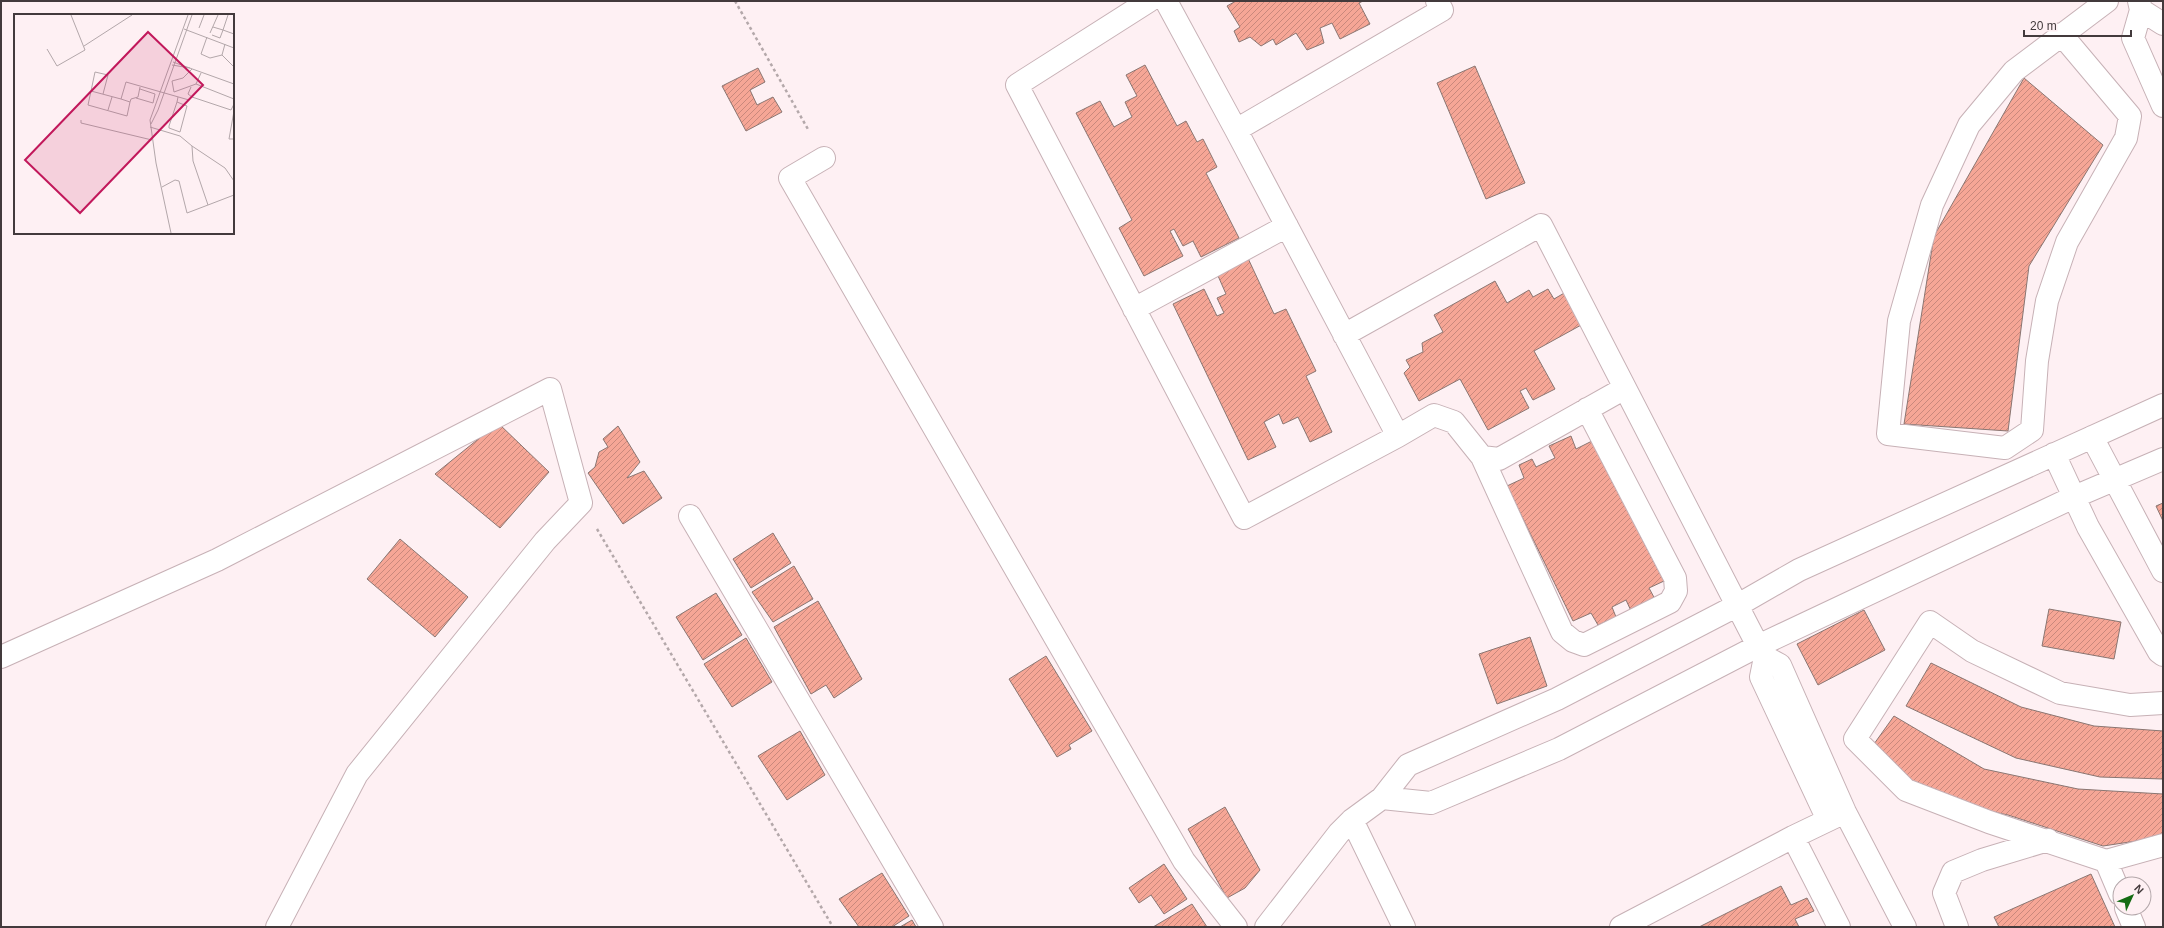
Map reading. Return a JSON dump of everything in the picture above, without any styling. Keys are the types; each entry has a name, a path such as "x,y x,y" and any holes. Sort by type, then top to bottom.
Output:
{"street":[{"path":"1149,1 1017,85 1244,518 1398,436 1434,415 1454,422 1482,457 1562,632 1573,641 1584,645 1670,602 1676,591 1675,578 1587,409"},
{"path":"1166,1 1398,436"},
{"path":"1236,130 1442,10 1437,1"},
{"path":"2061,34 2130,116 2126,138 2067,242 2047,301 2036,361 2032,430 2005,448 1888,434 1899,321 1932,205 1969,125 2014,71 2061,34 2107,1"},
{"path":"2140,5 2163,7"},
{"path":"2140,5 2163,24"},
{"path":"2140,5 2134,38 2163,106"},
{"path":"824,158 790,178 1184,861 1236,927"},
{"path":"1344,335 1541,225 1762,651 1780,666 1836,816 1906,927"},
{"path":"1134,308 1287,226"},
{"path":"1482,457 1499,459 1625,388"},
{"path":"1,656 217,560 550,389 581,503 545,541 357,774 278,927"},
{"path":"1266,927 1339,833 1352,820 1382,798 1408,764 1557,699 1738,605 1799,570 2163,405"},
{"path":"2092,437 2163,571"},
{"path":"2054,454 2088,527 2159,652 2163,654"},
{"path":"1382,798 1431,803 1559,749 2074,497 2163,459"},
{"path":"690,516 932,927"},
{"path":"2163,703 2130,705 2060,693 1972,651 1930,622 1855,739 1906,790 1989,822 2106,860 2163,845"},
{"path":"1621,927 1836,816"},
{"path":"1352,820 1404,927"},
{"path":"1793,837 1839,927"},
{"path":"1957,927 1944,893 1953,872 1982,860 2048,840"},
{"path":"2106,860 2113,876"},
{"path":"2129,916 2134,927"}],"path":[{"path":"735,1 824,158"},
{"path":"581,503 833,927"}],"building":[{"path":"1236,1 1363,1 1359,3 1370,24 1340,39 1332,23 1320,28 1324,43 1307,50 1296,33 1276,45 1273,39 1261,46 1250,37 1239,42 1234,31 1240,27 1227,6"},
{"path":"1145,65 1177,126 1186,121 1197,142 1203,139 1217,167 1206,173 1239,238 1201,257 1193,241 1183,246 1174,229 1170,231 1183,256 1144,276 1119,228 1132,220 1076,113 1100,101 1114,127 1132,117 1125,102 1137,96 1126,75"},
{"path":"1475,66 1525,183 1486,199 1437,83"},
{"path":"758,68 765,82 750,90 757,105 773,97 782,112 746,131 722,86"},
{"path":"2024,78 2103,145 2029,266 2008,431 1904,424 1934,236"},
{"path":"1246,254 1274,314 1286,309 1316,371 1306,376 1332,432 1310,442 1298,417 1283,424 1279,414 1264,422 1276,447 1248,460 1173,304 1204,289 1217,316 1224,313 1217,298 1226,294 1215,269"},
{"path":"1495,281 1507,303 1529,290 1533,297 1548,289 1554,299 1566,292 1583,324 1534,351 1555,389 1533,400 1526,388 1520,391 1529,408 1488,430 1460,379 1419,401 1404,373 1410,367 1406,360 1423,352 1422,343 1443,332 1434,315"},
{"path":"498,423 549,472 500,528 435,474"},
{"path":"618,426 640,462 627,478 644,471 662,498 623,524 588,473 595,467 599,452 608,447 603,439"},
{"path":"1571,436 1576,449 1596,439 1664,581 1649,588 1656,601 1632,613 1626,600 1612,607 1616,617 1598,625 1591,613 1573,621 1507,486 1524,478 1519,465 1532,459 1536,467 1555,458 1549,446"},
{"path":"2163,503 2163,521 2156,506"},
{"path":"773,533 791,563 751,588 733,559"},
{"path":"400,539 468,597 435,637 367,579"},
{"path":"794,566 813,599 773,622 752,592"},
{"path":"716,593 742,635 703,660 676,617"},
{"path":"818,601 862,679 834,698 826,685 811,694 774,627"},
{"path":"2049,609 2121,622 2114,659 2042,646"},
{"path":"1864,610 1885,650 1818,685 1797,644"},
{"path":"1530,637 1547,686 1497,704 1479,654"},
{"path":"746,638 772,682 732,707 704,664"},
{"path":"1046,656 1092,731 1069,745 1071,749 1057,757 1009,679"},
{"path":"1931,663 2021,707 2094,726 2163,731 2163,779 2100,777 2016,758 1906,706"},
{"path":"1894,716 1984,769 2078,789 2163,794 2163,837 2103,846 2008,815 1927,798 1874,744"},
{"path":"800,731 825,775 787,800 758,756"},
{"path":"1225,807 1260,870 1245,888 1227,898 1188,829"},
{"path":"1164,864 1187,899 1164,914 1151,895 1139,903 1129,888"},
{"path":"882,873 909,916 892,927 859,927 839,899"},
{"path":"2091,874 2115,927 1999,927 1994,917"},
{"path":"1781,886 1791,905 1807,898 1814,911 1795,919 1799,927 1699,927"},
{"path":"1192,904 1207,927 1153,927"},
{"path":"912,920 916,927 900,927"}]}
